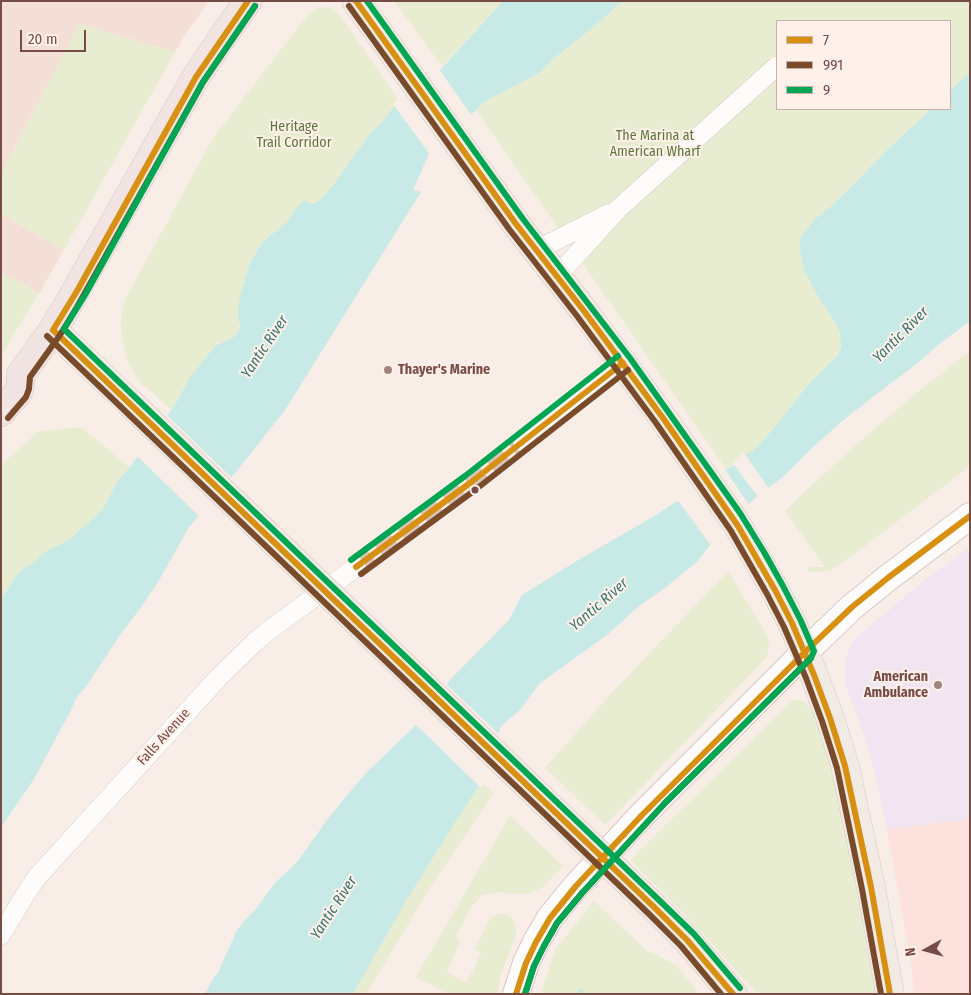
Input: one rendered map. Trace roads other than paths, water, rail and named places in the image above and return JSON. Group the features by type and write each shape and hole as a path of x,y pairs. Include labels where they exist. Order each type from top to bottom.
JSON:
{"highway":[{"path":"1,412 18,393 21,384 11,378 53,330 77,291 196,77 248,1"}],"main road":[{"path":"356,1 536,250 623,363 733,518 757,557 788,615 805,652 830,718 845,766 871,887 890,994"},
{"path":"53,330 655,908 692,946 733,994"},
{"path":"516,994 526,963 550,918 566,897 659,797 839,619 876,587 970,516"}],"street":[{"path":"557,276 618,209 776,67"},
{"path":"536,250 618,209"},
{"path":"523,442 623,363"},
{"name":"Falls Avenue","path":"1,935 37,877 218,678 268,631 356,567"}],"water":[{"name":"Yantic River","path":"503,1 622,1 538,74 484,103 431,149 413,190 421,192 285,410 189,527 158,582 85,688 78,695 34,779 1,827 1,596 23,569 45,552 71,538 99,513 117,482 176,403 189,379 215,346 233,337 239,331 238,308 240,296 250,263 262,242 287,222 293,211 304,201 314,204 320,200 334,184 371,132 382,122 396,104 440,70"},
{"name":"Yantic River","path":"970,73 970,321 848,416 785,475 755,498 716,537 697,562 640,605 607,635 539,684 520,710 501,726 482,782 406,901 353,994 205,994 218,973 237,930 275,883 297,862 327,820 368,771 412,729 451,679 509,620 522,595 656,515 752,452 775,427 807,386 838,355 841,347 840,333 804,270 800,250 802,235 816,218 829,208 930,110 951,110 951,89"}],"tunnel":[{"path":"356,567 523,442"}],"place":[{"name":"Thayer's Marine","path":"388,370"},
{"name":"American Ambulance","path":"938,685"}],"park label":[{"name":"Heritage Trail Corridor","path":"294,136"},
{"name":"The Marina at American Wharf","path":"655,144"}]}
